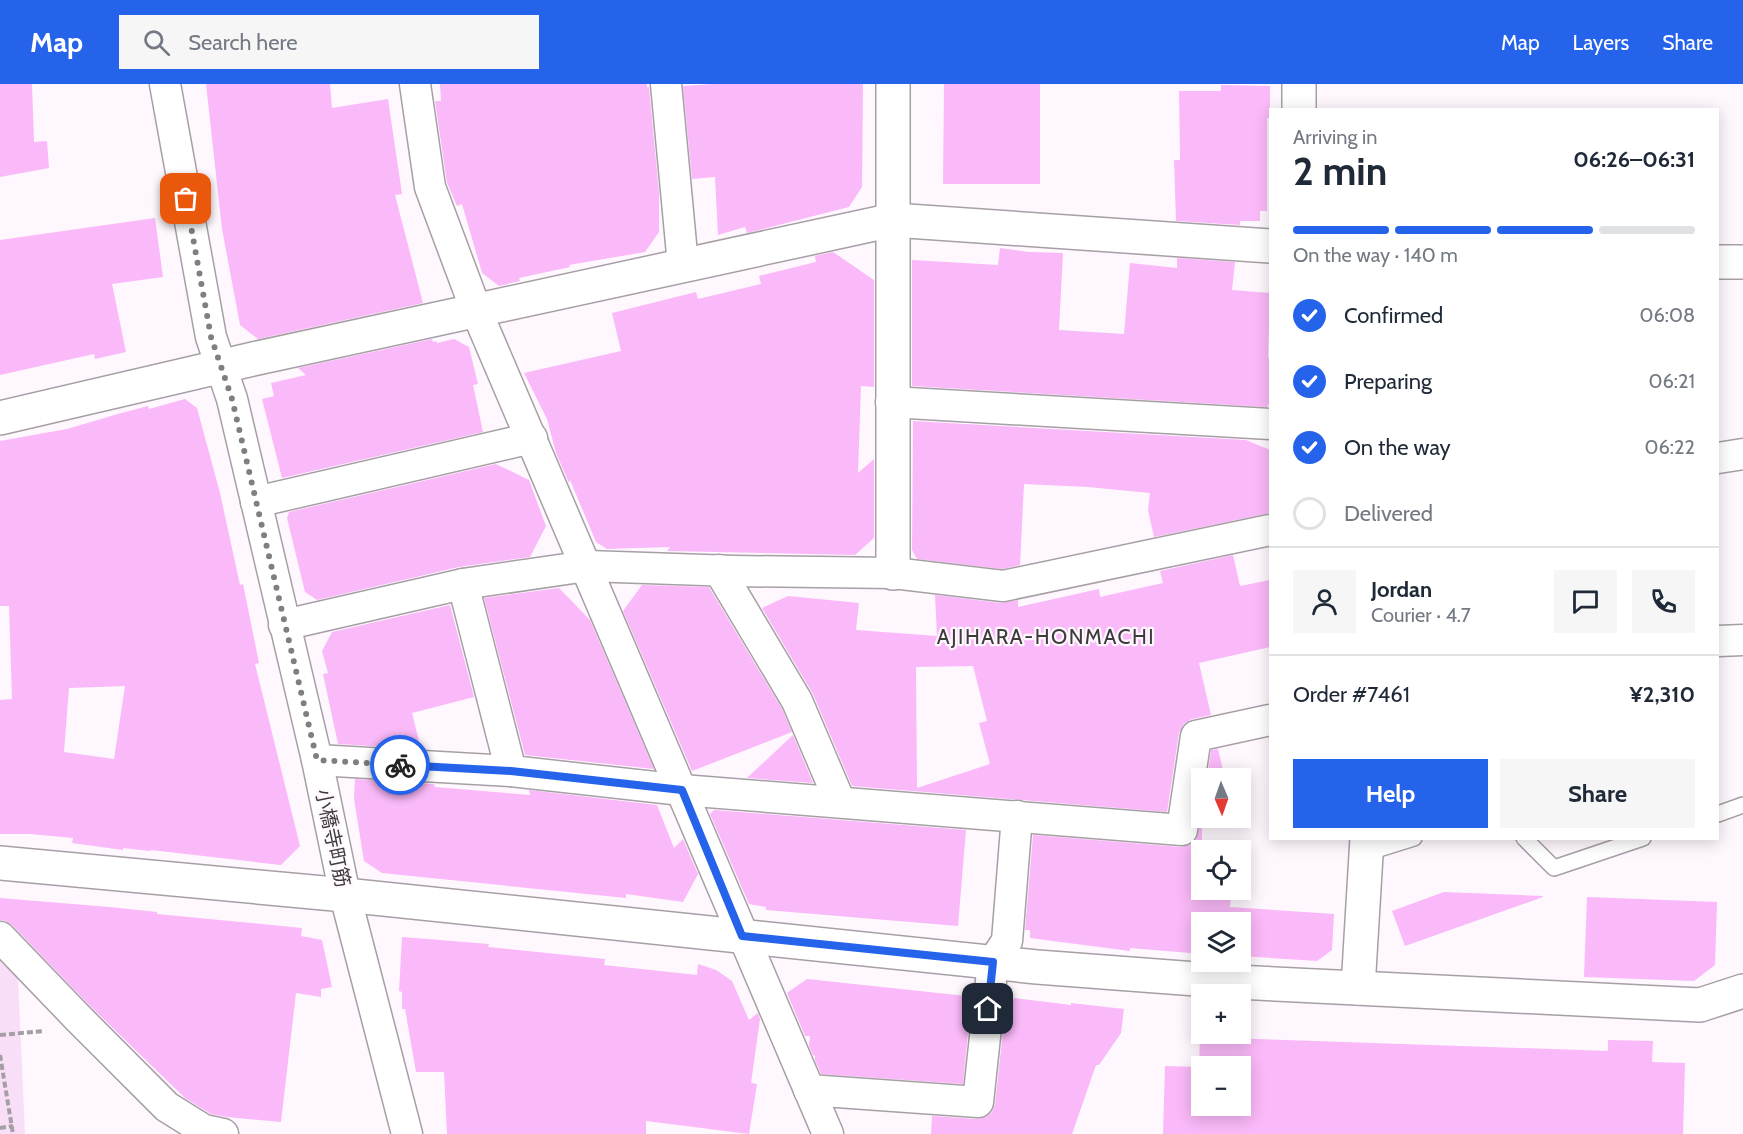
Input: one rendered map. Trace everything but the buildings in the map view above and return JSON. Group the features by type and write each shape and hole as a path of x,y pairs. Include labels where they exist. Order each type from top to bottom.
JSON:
{"street":[{"name":"小橋寺町筋","path":"165,84 211,337 232,399 317,760 345,896 407,1134"},
{"path":"415,84 430,187 476,310 828,1134"},
{"path":"666,84 683,265"},
{"path":"892,573 893,84"},
{"path":"1299,84 1299,108"},
{"path":"0,418 476,310 893,220 1269,246"},
{"path":"1719,262 1743,262"},
{"path":"891,402 1269,424"},
{"path":"256,502 532,438"},
{"path":"1719,443 1743,444"},
{"path":"1719,458 1743,454"},
{"path":"284,625 463,584 587,566 892,573 1003,586 1269,530"},
{"path":"719,570 797,701 840,802"},
{"path":"463,584 511,771"},
{"path":"1719,641 1743,640"},
{"path":"317,760 511,771 682,790 1182,830 1196,736 1269,720"},
{"path":"809,1090 978,1102 993,962 1006,941 1017,816"},
{"path":"1358,988 1366,846"},
{"path":"0,862 993,962 1236,982 1700,1005 1743,991"},
{"path":"0,937 167,1107 204,1130 223,1134"}],"lane":[{"path":"1719,814 1743,806"},
{"path":"1366,846 1402,840"},
{"path":"1526,840 1554,868 1637,840"}],"path":[{"path":"0,1055 13,1134"},
{"path":"0,1128 13,1126"}],"shaded area":[{"path":"0,959 18,978 25,1134 0,1134"}],"way so far":[{"path":"186,199 211,337 232,399 317,760 400,765"}],"district":[{"name":"AJIHARA-HONMACHI","path":"1046,637"}],"route":[{"path":"400,765 511,771 682,790 742,936 993,962 988,1009"}]}
